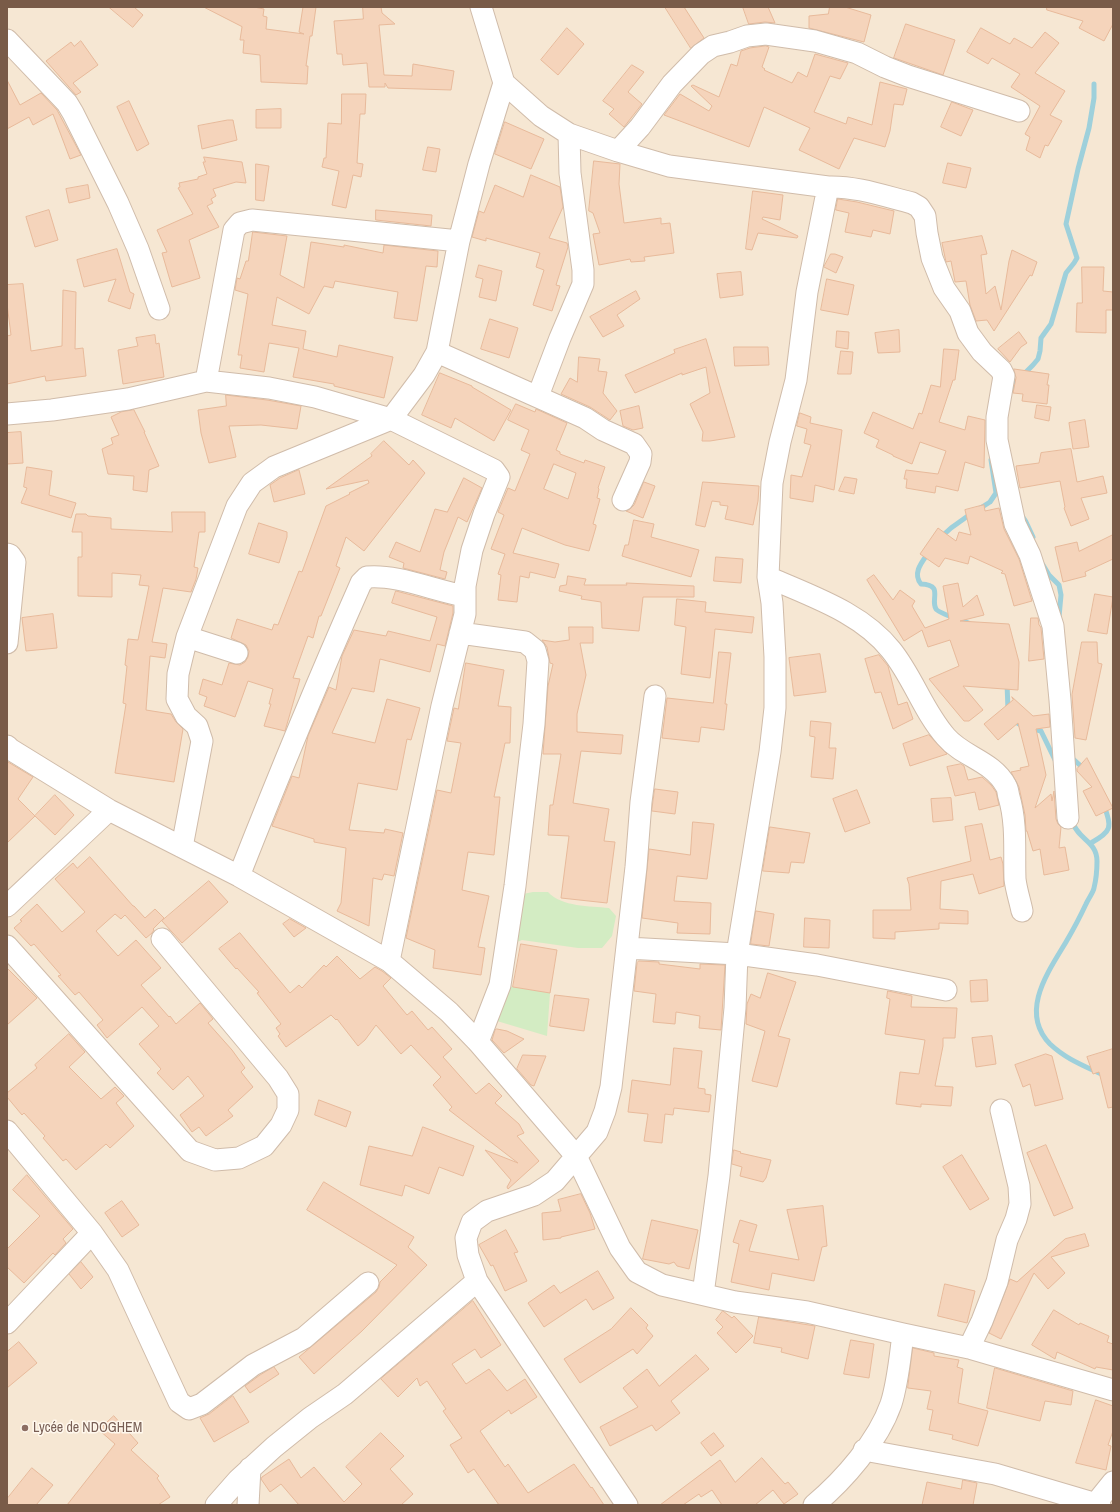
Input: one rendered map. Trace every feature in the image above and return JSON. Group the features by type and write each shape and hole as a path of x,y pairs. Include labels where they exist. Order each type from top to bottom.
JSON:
{"street":[{"path":"481,7 504,83 541,116 569,134 618,151 669,166 858,190 912,203 919,208 925,216 932,258 944,288 960,311 968,333 982,352 1002,370 1004,376 997,417 997,440 1015,524 1030,556 1053,626 1060,700 1068,818"},
{"path":"618,151 640,127 672,84 701,54 713,46 747,36 766,34 815,42 857,53 885,67 908,76 1019,111"},
{"path":"7,40 67,103 73,113 118,203 138,249 159,309"},
{"path":"182,847 202,740 197,726 186,716 177,699 178,674 187,637 237,506 252,483 274,468 391,419 424,375 436,352 459,241 479,164 504,83"},
{"path":"538,396 560,338 583,284 583,270 570,173 569,134"},
{"path":"703,1294 719,1176 736,1008 737,954 770,752 775,708 775,657 772,603 768,577 772,483 780,442 796,380 807,292 828,187"},
{"path":"206,381 234,230 240,223 252,220 459,241"},
{"path":"436,352 538,396 585,418 603,430 634,444 641,454 640,462 623,500"},
{"path":"7,414 52,410 128,399 206,381 269,388 315,397 391,419 494,470 498,477 472,550 465,586 465,614 442,706 389,961"},
{"path":"7,554 10,555 15,562 7,644"},
{"path":"239,876 280,771 361,583 367,577 375,576 409,582 465,596"},
{"path":"768,577 844,612 870,628 891,649 911,678 932,719 946,738 963,751 993,769 1006,786 1012,808 1015,880 1022,911"},
{"path":"460,633 525,642 535,650 538,661 534,724 516,879 503,970 500,985 478,1042"},
{"path":"187,637 237,653"},
{"path":"627,1505 477,1281 468,1255 466,1238 472,1222 487,1211 534,1195 555,1181 597,1132 605,1111 611,1087 627,948 641,802 655,696"},
{"path":"7,746 109,810 239,876 389,961 450,1012 478,1042 576,1156 620,1248 637,1272 662,1285 735,1302 807,1312 969,1348 1113,1390"},
{"path":"7,906 109,810"},
{"path":"7,946 190,1151 215,1160 239,1158 264,1146 281,1125 288,1110 288,1094 278,1078 162,939"},
{"path":"627,948 737,954 817,965 946,990"},
{"path":"969,1348 997,1282 1007,1240 1016,1219 1020,1204 1019,1186 1001,1110"},
{"path":"7,1131 92,1233 118,1270 178,1402 189,1409 202,1404 253,1365 304,1338 368,1283"},
{"path":"7,1323 92,1233"},
{"path":"216,1505 250,1468 310,1418 345,1394 477,1281"},
{"path":"814,1505 823,1498 850,1470 880,1427 891,1404 903,1334"},
{"path":"864,1450 995,1474 1098,1504 1113,1482"},
{"path":"248,1505 250,1468"}],"shaded area":[{"path":"7,7 1113,7 1113,1505 7,1505"}],"green space":[{"path":"533,892 548,892 561,901 577,905 609,908 616,916 612,936 602,948 578,948 522,940 517,942 518,895"},
{"path":"500,985 550,993 547,1036 487,1018"}],"building":[{"path":"109,7 134,7 143,15 133,27"},
{"path":"204,7 254,7 264,9 263,16 267,17 266,29 304,34 299,32 303,7 316,7 306,66 308,66 307,84 261,82 260,55 243,53 244,40 240,40 242,27"},
{"path":"363,7 381,7 382,13 395,24 379,25 384,75 412,76 413,64 454,71 451,90 388,88 385,83 385,87 369,87 367,63 343,65 342,54 337,54 334,21 363,19"},
{"path":"665,7 684,7 704,38 691,48"},
{"path":"743,7 768,7 775,23 765,22 749,24"},
{"path":"830,7 845,7 871,15 864,42 809,28 809,16 828,14"},
{"path":"1047,7 1113,7 1113,24 1104,41 1079,28 1083,21 1047,10"},
{"path":"906,24 955,40 943,75 894,58"},
{"path":"567,28 584,44 558,75 541,60"},
{"path":"981,28 1010,44 1014,38 1032,48 1045,32 1059,43 1035,73 1065,91 1050,115 1062,121 1048,146 1045,145 1040,158 1026,150 1030,137 1025,134 1040,106 1011,87 1020,74 992,58 988,64 967,52"},
{"path":"81,41 98,65 73,83 81,92 76,95 46,61 71,42 74,46"},
{"path":"766,46 769,47 762,67 765,69 764,70 792,83 798,72 807,77 815,54 848,63 840,79 830,76 814,112 846,124 848,117 872,125 880,82 907,89 903,105 894,104 890,131 885,147 854,138 839,169 799,150 810,128 764,107 749,147 664,115 680,94 709,111 712,106 691,86 693,85 719,97 731,64 737,66 741,51"},
{"path":"632,65 644,72 628,92 642,104 624,127 609,114 614,109 603,101"},
{"path":"7,80 20,105 41,93 57,110 81,155 70,159 53,114 33,125 29,117 7,129"},
{"path":"342,94 366,94 365,114 360,114 357,163 363,164 361,177 353,175 346,208 332,205 339,171 322,167 324,158 326,158 328,123 341,124"},
{"path":"129,101 149,144 137,151 117,107"},
{"path":"952,102 973,110 961,136 941,127"},
{"path":"281,109 281,128 256,128 256,110"},
{"path":"233,120 237,140 202,149 198,126"},
{"path":"505,122 544,139 531,169 495,154"},
{"path":"428,147 440,149 436,172 423,170"},
{"path":"204,157 242,162 246,183 236,182 213,189 216,196 211,199 213,203 207,206 219,227 189,240 200,278 172,287 162,253 167,252 157,230 193,214 178,188 180,187 179,183 198,179 198,177 207,174 203,162 205,162"},
{"path":"594,161 620,164 619,184 624,223 661,218 661,224 670,223 674,253 644,257 645,261 631,262 630,259 599,265 593,234 600,233 593,213 589,211"},
{"path":"948,163 971,168 966,188 943,183"},
{"path":"256,164 269,166 264,201 256,200"},
{"path":"531,175 560,187 563,207 549,238 567,243 568,247 556,285 560,286 552,311 533,305 544,270 536,267 540,253 486,238 486,241 472,237 479,211 484,213 495,185 523,197"},
{"path":"88,185 90,198 69,203 66,189"},
{"path":"753,191 783,195 780,220 763,217 762,219 798,236 797,238 758,233 752,250 746,249"},
{"path":"838,199 894,211 890,234 873,230 871,237 845,232 849,213 836,210"},
{"path":"49,210 58,240 35,247 26,217"},
{"path":"376,210 432,215 431,226 376,220"},
{"path":"253,232 287,236 280,275 304,288 311,242 344,247 344,245 383,253 384,245 438,251 437,267 426,266 417,321 394,318 398,292 335,281 333,288 324,286 309,314 277,297 272,325 306,331 303,349 337,357 339,345 393,357 384,398 334,386 334,384 293,377 299,348 269,343 264,372 240,368 242,355 238,355 248,294 235,290 237,278 240,279 246,261 248,261"},
{"path":"982,236 987,254 981,255 986,294 995,286 1001,310 1012,250 1037,262 1032,276 1030,275 994,331 987,320 976,321 970,305 966,281 955,282 951,261 946,262 942,243"},
{"path":"117,249 130,292 134,294 130,309 108,301 116,279 84,287 77,260"},
{"path":"831,254 843,257 836,273 824,267"},
{"path":"479,265 502,271 496,301 479,297 483,279 476,277"},
{"path":"1082,267 1104,267 1103,291 1113,292 1113,310 1106,310 1106,333 1076,332 1077,303 1082,303"},
{"path":"741,272 743,295 720,298 717,274"},
{"path":"827,279 854,285 848,315 821,310"},
{"path":"23,284 31,351 62,346 63,290 76,292 75,349 83,348 86,376 46,381 45,376 7,384 7,336 11,335 7,304 7,285"},
{"path":"636,291 640,299 617,315 624,326 603,337 590,317"},
{"path":"490,319 518,328 509,358 481,349"},
{"path":"899,330 900,352 878,353 875,333"},
{"path":"837,331 849,332 848,349 836,347"},
{"path":"1019,332 1027,343 1021,347 1010,362 998,349"},
{"path":"155,335 156,344 159,343 164,377 123,384 118,350 138,346 136,338"},
{"path":"706,339 735,437 702,441 703,432 690,404 710,393 706,367 682,375 682,373 635,393 625,375 675,353 674,350"},
{"path":"734,347 768,347 769,365 735,366"},
{"path":"944,349 959,350 955,380 953,380 939,422 965,430 968,416 985,420 984,468 965,462 958,491 936,486 935,493 906,488 907,479 904,479 906,470 938,474 946,451 920,442 912,464 876,447 879,440 864,433 873,412 913,429 919,413 922,414 931,385 940,387"},
{"path":"841,351 853,352 851,374 838,374"},
{"path":"579,357 600,359 598,371 607,372 603,393 617,411 610,420 590,407 561,394 570,378 577,382"},
{"path":"1014,369 1049,374 1047,385 1049,385 1047,404 1022,401 1023,394 1013,393 1016,378"},
{"path":"440,373 472,386 511,410 494,441 455,418 451,428 422,415"},
{"path":"226,395 301,406 297,429 261,425 229,426 236,457 209,463 201,433 198,410 226,406"},
{"path":"516,404 535,412 536,409 567,423 556,450 560,452 560,454 584,463 585,460 605,467 598,488 597,498 600,499 593,524 596,525 596,527 589,551 565,545 522,528 513,553 559,564 555,578 530,572 529,578 520,576 517,602 498,600 501,575 498,574 505,554 491,549 504,515 498,512 508,488 515,491 530,454 521,450 529,430 508,420","holes":["554,464 576,473 568,499 544,489"]},
{"path":"1037,405 1051,407 1049,421 1035,418"},
{"path":"639,406 643,428 633,430 623,426 620,411"},
{"path":"134,410 159,466 149,470 147,492 133,490 134,476 108,474 102,449 113,444 111,438 119,435 111,417 121,412"},
{"path":"800,413 811,417 810,423 842,430 834,490 815,485 813,502 790,498 791,475 802,477 811,445 804,443 807,429 797,426"},
{"path":"1085,420 1089,447 1073,449 1069,423"},
{"path":"21,432 23,463 7,464 7,433"},
{"path":"384,441 409,465 413,460 425,473 364,551 346,537 336,566 340,568 321,616 319,616 313,638 308,636 293,678 300,679 285,731 264,726 271,704 269,704 273,689 248,681 235,717 204,706 207,697 199,694 203,679 222,685 229,663 240,665 245,662 248,657 249,651 246,645 231,638 237,619 272,630 274,624 278,625 299,571 302,572 326,506 369,483 368,480 326,489 372,456 371,454"},
{"path":"1071,449 1077,482 1103,476 1107,493 1081,498 1089,519 1071,526 1064,508 1060,481 1020,488 1016,466 1039,463 1041,453"},
{"path":"27,467 52,471 49,495 76,503 71,518 21,503 27,488 24,487"},
{"path":"299,470 305,494 274,502 270,485 280,478"},
{"path":"845,477 857,479 854,494 839,491"},
{"path":"464,478 482,488 467,522 458,517 444,552 440,570 447,572 445,579 403,568 404,563 389,557 396,542 420,552 435,509 447,512"},
{"path":"644,482 655,486 643,518 626,511 634,505"},
{"path":"703,482 759,486 758,501 753,525 725,519 728,506 720,505 720,502 712,501 705,527 696,525"},
{"path":"984,505 985,511 999,508 1004,529 1019,559 1032,601 1014,606 1005,574 1001,573 1003,571 970,556 968,564 945,558 939,567 920,554 938,528 956,541 959,532 971,535 965,510"},
{"path":"172,512 205,512 205,532 199,532 194,567 198,568 196,579 191,592 163,588 152,642 167,644 165,658 150,656 146,710 171,714 183,729 174,782 115,773 126,704 123,703 128,639 138,640 149,586 139,585 141,575 112,573 112,597 78,596 78,557 82,557 82,532 72,532 76,514 86,514 88,516 111,518 111,529 172,532"},
{"path":"634,520 654,524 651,537 699,550 691,577 622,556 625,545 628,545"},
{"path":"259,523 287,532 287,537 279,563 249,554"},
{"path":"1113,535 1113,559 1085,572 1086,576 1063,582 1055,547 1077,542 1079,551"},
{"path":"716,557 743,559 741,583 714,581"},
{"path":"874,575 893,600 900,590 915,601 912,606 925,628 949,619 943,586 958,583 963,607 977,595 984,615 960,621 1009,624 1019,662 1018,690 963,686 983,710 969,721 964,721 929,679 959,666 950,640 928,647 922,630 904,641 867,580"},
{"path":"568,576 586,579 584,585 627,585 626,583 694,586 694,597 643,597 639,631 602,628 601,602 581,599 582,596 559,591 560,586 566,585"},
{"path":"396,591 453,606 453,613 445,646 437,644 430,672 380,659 374,692 352,688 332,733 375,743 387,699 420,708 411,740 407,739 397,790 358,783 349,830 384,833 385,829 403,833 394,876 384,874 382,880 373,878 369,926 337,911 341,903 346,848 314,842 314,839 272,826 292,776 299,778 308,736 329,687 336,690 342,656 354,630 386,636 388,631 430,641 437,617 392,603"},
{"path":"1095,594 1113,597 1107,634 1088,631"},
{"path":"677,599 706,602 705,612 754,617 752,633 715,629 710,678 681,674 686,627 675,625"},
{"path":"53,614 57,648 26,651 22,618"},
{"path":"1031,618 1038,618 1041,628 1044,659 1029,661"},
{"path":"569,627 593,627 593,643 580,643 586,675 577,714 577,732 623,735 621,754 581,751 573,803 609,809 604,841 615,842 607,903 561,898 569,836 548,835 550,805 553,805 561,754 543,754 548,686 553,664 550,663 547,647 542,640 555,642 569,640"},
{"path":"1082,642 1097,642 1098,663 1102,664 1086,740 1075,738 1072,695"},
{"path":"719,652 731,653 725,704 727,704 724,730 701,727 699,742 662,738 667,698 713,703"},
{"path":"820,654 826,692 794,696 789,658"},
{"path":"879,655 888,666 898,705 907,702 913,719 893,729 881,692 875,693 865,659"},
{"path":"466,663 504,670 498,706 511,707 510,743 505,743 494,797 500,797 494,855 468,852 462,890 489,896 478,947 485,948 481,975 433,968 435,950 406,938 437,790 451,793 461,743 447,741 454,708 458,709"},
{"path":"1012,697 1033,716 1049,714 1050,727 1036,729 1046,775 1035,808 1051,794 1052,801 1054,791 1056,819 1061,827 1059,848 1065,847 1069,870 1044,875 1040,849 1033,851 1026,831 1025,815 1019,787 1011,772 1021,770 1020,768 1029,766 1018,723 998,740 984,724 1013,700"},
{"path":"811,721 831,723 829,748 836,748 833,779 811,777 815,737 810,736"},
{"path":"929,735 947,754 910,766 903,744"},
{"path":"1087,758 1113,808 1096,816 1083,791 1092,787 1077,771 1077,769"},
{"path":"8,762 33,777 18,799 35,816 7,843"},
{"path":"961,764 964,766 968,780 982,777 991,785 996,792 999,805 979,810 975,792 955,796 947,767"},
{"path":"655,789 678,792 675,814 652,811"},
{"path":"857,790 870,823 845,832 833,799"},
{"path":"55,795 74,815 55,835 35,816"},
{"path":"951,798 953,820 933,822 931,799"},
{"path":"693,822 714,824 707,879 677,876 674,901 711,903 710,934 677,933 678,923 642,918 649,849 690,855"},
{"path":"982,824 990,860 1001,857 1003,864 1004,886 979,894 973,874 941,881 940,909 968,911 968,924 939,923 939,929 895,932 895,939 873,938 873,910 911,910 909,884 907,878 971,861 965,827"},
{"path":"770,827 810,833 804,863 791,862 789,873 763,871"},
{"path":"90,857 145,918 155,909 164,918 146,938 125,915 121,919 115,914 96,931 118,956 136,940 161,968 141,985 176,1024 200,1003 213,1019 208,1023 232,1050 245,1068 241,1072 253,1087 228,1110 233,1116 206,1136 199,1127 192,1132 180,1115 204,1096 188,1076 173,1090 157,1073 161,1069 139,1044 159,1026 142,1007 107,1038 97,1025 103,1020 79,992 75,995 58,976 61,975 34,944 31,946 14,928 22,921 20,920 37,904 62,932 85,912 55,879 73,863 77,868"},
{"path":"209,881 228,902 182,943 162,921"},
{"path":"756,911 774,914 769,946 751,944"},
{"path":"805,918 830,920 829,948 804,947"},
{"path":"290,919 306,928 294,937 283,924"},
{"path":"240,933 290,993 299,985 302,988 324,965 326,967 337,956 360,979 375,967 382,971 391,978 383,986 407,1015 412,1011 428,1030 432,1027 452,1049 443,1057 476,1094 489,1083 502,1096 495,1103 519,1124 524,1133 517,1136 539,1161 508,1189 507,1187 511,1180 485,1150 518,1163 449,1110 452,1107 433,1085 441,1077 411,1045 401,1054 376,1025 365,1040 358,1046 337,1019 336,1020 331,1015 286,1047 278,1036 280,1034 276,1028 281,1024 257,993 259,992 219,949"},
{"path":"521,944 557,950 550,993 513,987"},
{"path":"639,961 659,962 659,964 700,969 700,964 725,965 721,1030 699,1028 700,1016 676,1012 675,1024 653,1022 656,994 634,991 637,963"},
{"path":"7,968 37,998 7,1025"},
{"path":"768,973 796,982 778,1036 790,1039 777,1087 752,1081 765,1031 746,1024 747,1004 751,994 760,998"},
{"path":"987,980 988,1001 971,1002 970,981"},
{"path":"888,991 912,996 911,1007 957,1008 955,1038 943,1038 943,1046 935,1086 953,1087 951,1106 921,1104 921,1107 896,1104 900,1072 919,1074 925,1040 885,1034 890,999 887,998"},
{"path":"555,995 589,999 584,1031 550,1026"},
{"path":"495,1030 507,1031 524,1039 504,1053 492,1040"},
{"path":"69,1034 85,1052 69,1067 101,1099 115,1087 124,1096 116,1103 134,1126 110,1148 106,1144 76,1170 66,1159 63,1161 43,1138 45,1136 24,1113 22,1115 7,1097 7,1093 37,1068 35,1065"},
{"path":"992,1036 996,1064 976,1067 972,1038"},
{"path":"674,1048 702,1051 698,1088 705,1089 705,1094 711,1095 709,1112 674,1108 673,1115 665,1114 662,1143 644,1141 648,1114 628,1112 632,1080 670,1085"},
{"path":"1113,1049 1113,1107 1108,1108 1099,1072 1093,1074 1087,1057"},
{"path":"1046,1054 1052,1056 1063,1099 1035,1106 1030,1084 1023,1087 1015,1065"},
{"path":"523,1055 546,1056 534,1086 531,1085 517,1069"},
{"path":"319,1100 351,1112 346,1127 315,1115"},
{"path":"423,1127 474,1146 463,1176 439,1167 429,1194 405,1185 402,1196 360,1185 369,1146 412,1156"},
{"path":"1046,1145 1073,1208 1054,1216 1027,1153"},
{"path":"734,1150 741,1152 740,1153 771,1160 766,1178 763,1182 740,1176 742,1167 732,1164"},
{"path":"962,1155 989,1199 970,1210 943,1167"},
{"path":"27,1175 73,1229 63,1239 66,1243 55,1255 53,1253 24,1283 7,1267 7,1249 40,1216 13,1190"},
{"path":"324,1182 414,1237 408,1247 427,1265 362,1331 314,1374 299,1357 376,1292 380,1282 397,1265 307,1210"},
{"path":"581,1194 590,1213 595,1229 561,1238 543,1240 542,1213 561,1211 558,1200"},
{"path":"122,1201 139,1225 122,1237 105,1213"},
{"path":"823,1206 827,1246 822,1247 814,1281 772,1273 769,1290 731,1282 739,1244 733,1242 740,1220 757,1225 749,1251 799,1260 787,1210"},
{"path":"652,1220 698,1230 689,1269 677,1266 674,1262 669,1264 643,1259"},
{"path":"506,1230 518,1252 514,1253 527,1281 505,1291 493,1265 491,1266 479,1245"},
{"path":"1085,1234 1089,1246 1051,1257 1065,1273 1048,1289 1034,1273 1001,1339 989,1333 1010,1279 1017,1282 1065,1239"},
{"path":"81,1262 93,1277 81,1289 69,1274"},
{"path":"598,1271 614,1298 593,1310 586,1299 544,1327 528,1303 554,1285 560,1293"},
{"path":"945,1284 975,1291 967,1323 938,1316"},
{"path":"473,1301 501,1345 481,1358 475,1349 452,1364 466,1384 489,1369 507,1391 525,1379 537,1397 511,1414 509,1410 480,1431 505,1467 508,1464 528,1493 574,1464 604,1505 499,1505 474,1469 468,1473 450,1445 462,1438 443,1411 446,1409 427,1381 420,1386 417,1378 398,1397 381,1379"},
{"path":"631,1308 648,1325 646,1328 653,1336 637,1354 633,1349 580,1383 564,1359 611,1329"},
{"path":"1054,1310 1079,1325 1080,1323 1109,1336 1107,1342 1113,1344 1113,1370 1096,1367 1095,1369 1057,1352 1055,1359 1032,1345"},
{"path":"723,1311 732,1318 734,1316 753,1336 736,1353 717,1333 723,1327 716,1320"},
{"path":"759,1317 815,1326 808,1359 781,1352 782,1348 754,1343"},
{"path":"851,1340 874,1344 869,1378 844,1374"},
{"path":"19,1342 37,1363 7,1388 7,1352"},
{"path":"913,1348 934,1353 934,1356 959,1360 957,1367 963,1369 958,1403 988,1411 978,1446 952,1439 953,1435 929,1430 933,1410 927,1409 931,1391 908,1388"},
{"path":"696,1355 709,1369 671,1401 680,1413 656,1431 652,1425 610,1446 600,1427 638,1407 623,1388 647,1369 659,1386"},
{"path":"274,1367 279,1374 250,1393 245,1386"},
{"path":"995,1368 1073,1391 1071,1405 1045,1401 1040,1421 987,1408"},
{"path":"233,1396 249,1422 214,1442 200,1418 209,1414"},
{"path":"1096,1400 1113,1406 1113,1431 1108,1445 1111,1446 1106,1470 1076,1463"},
{"path":"114,1416 138,1443 131,1450 159,1476 157,1478 170,1497 158,1505 67,1505 115,1444 99,1430"},
{"path":"381,1433 404,1456 390,1469 413,1494 401,1505 299,1505 281,1484 270,1492 261,1479 289,1459 301,1478 314,1467 344,1502 362,1484 346,1467"},
{"path":"714,1433 724,1446 711,1456 701,1443"},
{"path":"762,1458 785,1484 788,1482 798,1494 784,1504 773,1490 755,1505 722,1505 712,1490 701,1497 699,1494 683,1505 660,1505 720,1460 735,1482"},
{"path":"32,1468 53,1485 36,1505 7,1505 7,1499"},
{"path":"963,1480 977,1483 973,1505 922,1505 927,1482 961,1489"}],"waterway":[{"path":"1009,392 1017,381 1038,359 1041,338 1051,324 1066,273 1077,258 1066,224 1089,128 1094,98 1094,84"},
{"path":"979,509 990,502 996,493 991,460"},
{"path":"940,538 972,513"},
{"path":"1022,516 1033,537"},
{"path":"929,552 919,568 917,576 918,580 921,584 928,585 934,590 934,601 938,611 970,624"},
{"path":"1043,565 1049,575 1059,585 1061,595 1059,617"},
{"path":"1007,683 1008,710"},
{"path":"1013,719 1022,726 1041,731 1056,762"},
{"path":"1071,757 1084,769"},
{"path":"1091,843 1103,835 1108,828 1109,824 1104,805"},
{"path":"1072,821 1078,832 1091,845 1096,854 1097,864 1094,888 1079,919 1045,979 1037,1006 1037,1019 1041,1032 1050,1044 1057,1050 1072,1060 1113,1080"}],"place":[{"name":"Lycée de NDOGHEM","path":"25,1428"}]}
